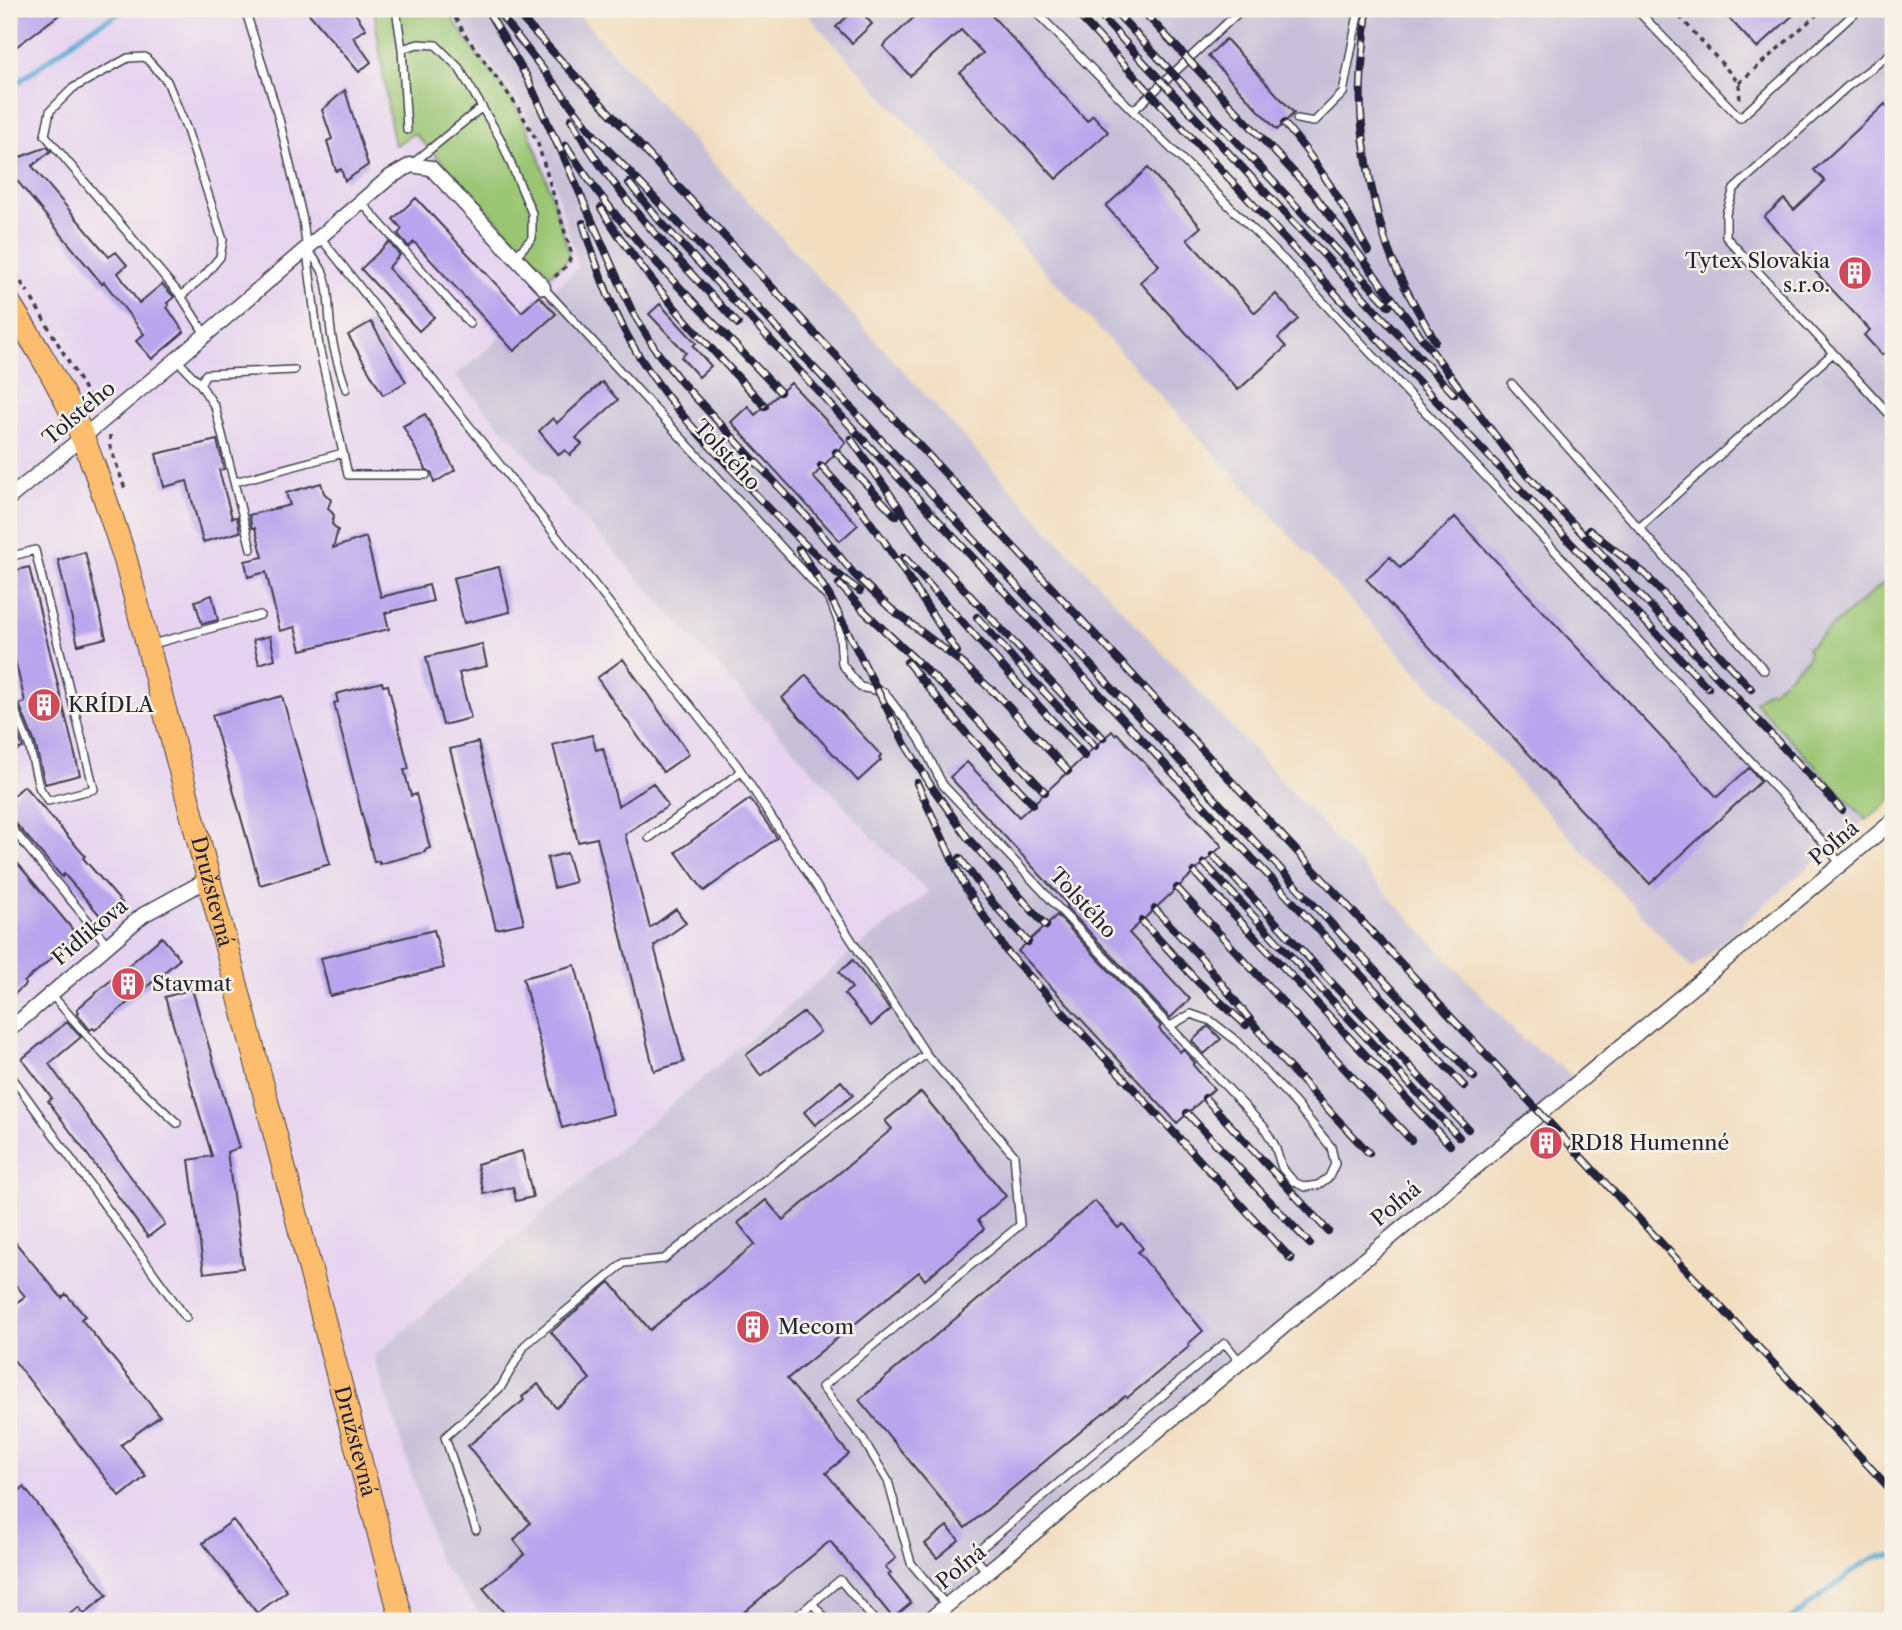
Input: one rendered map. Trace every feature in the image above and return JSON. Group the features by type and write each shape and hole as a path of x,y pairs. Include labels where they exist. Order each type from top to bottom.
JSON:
{"main road":[{"name":"Družstevná","path":"9,303 48,367 82,437 125,558 402,1621"}],"street":[{"name":"Tolstého","path":"10,495 176,360 390,177 411,165 431,168 543,287"},
{"name":"Poľná","path":"928,1621 1893,821"},
{"name":"Fidlikova","path":"9,1030 143,915 207,880"}],"lane":[{"path":"245,9 279,120 303,220 319,347 348,475 426,475"},
{"path":"396,9 402,49 407,130"},
{"path":"1033,9 1284,260 1785,798 1841,864"},
{"path":"1133,111 1242,9"},
{"path":"1297,119 1314,122 1343,93 1359,9"},
{"path":"1636,9 1740,118 1859,9"},
{"path":"402,49 418,44 436,45 459,68 500,138 532,212 532,238 514,257"},
{"path":"1893,52 1848,86 1734,189 1726,214 1726,237 1893,418"},
{"path":"181,296 205,275 220,257 223,240 187,130 167,81 145,57 128,58 73,88 50,111 45,135 181,296 205,334"},
{"path":"411,165 482,107"},
{"path":"361,202 470,324"},
{"path":"320,237 741,772 926,1054 1014,1154 1020,1224 822,1387 863,1440 888,1482 911,1563 947,1606"},
{"path":"305,249 320,262 329,286 330,329 346,389"},
{"name":"Tolstého","path":"543,287 830,600 839,623 842,663 860,687 884,692 919,738 943,785 1264,1127 1275,1146 1282,1168 1294,1182 1306,1187 1318,1185 1329,1177 1335,1164 1331,1147 1296,1104 1238,1042 1211,1021 1191,1014 1170,1026"},
{"path":"1640,527 1833,353"},
{"path":"176,360 200,384 215,407 251,549"},
{"path":"200,384 206,374 293,370"},
{"path":"1513,384 1764,670"},
{"path":"235,482 343,453"},
{"path":"9,557 35,550 94,789 48,801 39,787 29,745 9,696"},
{"path":"148,646 260,614"},
{"path":"649,838 741,772"},
{"path":"9,825 107,944"},
{"path":"51,993 106,1056 177,1123"},
{"path":"476,1530 445,1437 501,1387 525,1345 624,1263 664,1259 926,1054"},
{"path":"9,1073 186,1318"},
{"path":"988,1572 973,1555 1225,1343 1240,1362"},
{"path":"791,1621 840,1580 876,1621"},
{"path":"812,1604 827,1621"}],"path":[{"path":"450,9 466,36 517,106 537,141 571,252 571,260 567,265 543,287"},
{"path":"1673,9 1739,83 1740,118"},
{"path":"1739,83 1822,10"}],"shaded area":[{"path":"9,9 452,9 462,30 512,89 542,142 579,267 455,376 887,853 929,892 857,948 542,1215 439,1561 485,1621 9,1621"},
{"path":"452,9 573,9 1062,545 1523,1040 1566,1070 1576,1081 938,1621 485,1621 439,1561 374,1356 857,948 929,892 887,853 455,376 579,267 542,142 512,89 462,30"},
{"path":"802,9 1893,9 1893,575 1808,648 1807,659 1756,702 1866,820 1810,865 1692,969"}],"green space":[{"path":"374,9 448,9 463,35 510,97 534,144 569,252 567,260 550,275 414,133 395,146"},
{"path":"1893,575 1893,799 1866,820 1755,702 1766,692 1773,690 1807,659 1807,648"}],"building":[{"path":"9,9 67,9 9,52"},
{"path":"305,9 352,9 366,29 353,37 371,62 359,72"},
{"path":"855,9 859,9 872,24 852,43 836,27"},
{"path":"923,9 986,9 1087,121 1093,115 1108,132 1056,179 960,73 983,53 961,30 910,76 883,46"},
{"path":"1740,9 1800,9 1757,48 1729,18"},
{"path":"1226,39 1294,113 1277,130 1208,56"},
{"path":"345,90 368,165 345,181 341,169 336,171 327,141 332,139 322,110"},
{"name":"Tytex Slovakia s.r.o.","path":"1885,104 1893,113 1893,345 1882,355 1864,335 1870,330 1764,217 1784,199 1794,210 1825,181 1814,170"},
{"path":"47,147 51,151 32,166 109,257 116,252 127,265 118,273 139,303 162,284 174,297 167,303 167,307 184,332 152,359 136,341 144,334 104,282 102,284 9,171 9,164 15,159"},
{"path":"1148,168 1201,227 1187,239 1255,313 1276,294 1298,319 1278,338 1286,347 1238,390 1140,282 1159,265 1106,206"},
{"path":"416,198 522,312 539,296 556,314 514,351 414,242 409,247 398,234 402,229 393,219"},
{"path":"389,242 400,255 388,268 434,317 419,331 361,269"},
{"path":"660,304 696,343 693,346 711,366 699,377 681,357 686,353 649,314"},
{"path":"371,322 406,382 383,395 348,335"},
{"path":"602,382 618,400 576,438 582,444 570,455 565,450 559,455 539,431 553,418 557,423"},
{"path":"791,383 846,442 813,477 858,525 840,541 731,422 748,406 755,415"},
{"path":"425,414 455,470 434,483 432,473 426,469 403,426"},
{"path":"217,440 224,469 219,470 232,518 237,517 240,532 203,542 187,481 164,487 156,454"},
{"path":"321,483 324,493 331,500 328,508 334,515 332,524 338,530 333,548 366,537 381,597 429,585 433,601 385,613 389,629 301,650 295,627 280,631 266,572 248,577 245,561 263,557 249,515 290,505 286,493"},
{"path":"1455,517 1717,797 1749,768 1761,781 1650,884 1366,579 1390,557 1400,568"},
{"path":"85,552 106,638 78,645 58,560"},
{"name":"KRÍDLA","path":"29,567 80,775 45,784 35,743 19,704 25,702 9,634 9,572"},
{"path":"499,567 510,612 464,623 453,578"},
{"path":"212,595 218,620 202,624 195,601"},
{"path":"270,636 275,659 259,664 253,640"},
{"path":"482,644 487,666 459,673 471,718 443,725 426,657"},
{"path":"623,659 689,754 663,772 597,678"},
{"path":"806,675 881,755 881,760 858,781 782,698"},
{"path":"382,682 383,686 388,685 409,769 404,770 411,796 416,794 430,848 425,852 379,864 379,861 374,862 334,703 338,702 336,694"},
{"path":"282,696 330,864 260,885 212,715"},
{"path":"9,712 23,748 9,753"},
{"path":"1112,731 1115,735 1117,733 1222,846 1129,933 1190,999 1170,1018 950,777 967,762 1019,817"},
{"path":"592,735 596,750 603,748 618,806 653,783 668,806 625,834 650,928 676,909 686,923 654,946 684,1062 654,1071 597,838 578,842 553,745"},
{"path":"478,742 524,923 496,929 450,749"},
{"path":"24,786 122,903 104,920 9,816 9,800"},
{"path":"750,799 777,838 704,891 676,852"},
{"path":"9,853 78,936 24,982 26,984 9,999"},
{"path":"567,853 575,882 554,888 547,858"},
{"path":"1057,915 1161,1026 1159,1029 1180,1052 1183,1049 1214,1089 1177,1123 1018,951"},
{"path":"434,930 444,968 330,996 321,958"},
{"name":"Stavmat","path":"162,937 180,959 95,1030 90,1030 77,1014 77,1009"},
{"path":"853,960 890,1010 871,1026 844,994 852,988 839,972"},
{"path":"575,965 613,1114 562,1128 523,978"},
{"path":"192,989 239,1148 227,1152 243,1268 204,1273 189,1160 212,1156 165,997"},
{"path":"804,1012 820,1032 761,1076 746,1055"},
{"path":"67,1022 81,1037 49,1064 165,1224 148,1237 48,1101 52,1098 22,1059"},
{"path":"1208,1026 1221,1039 1204,1054 1192,1041"},
{"path":"841,1081 853,1095 815,1125 804,1112"},
{"name":"Mecom","path":"921,1092 1006,1196 978,1220 984,1229 925,1280 919,1272 787,1379 849,1454 826,1473 896,1558 885,1567 891,1573 888,1575 911,1603 893,1618 830,1541 733,1621 511,1621 483,1588 525,1554 514,1540 530,1523 468,1446 524,1400 522,1397 538,1384 556,1408 590,1379 551,1332 610,1282 650,1330 755,1244 738,1223 766,1200 783,1220 892,1129 885,1121"},
{"path":"522,1151 533,1197 516,1201 513,1187 484,1194 477,1164"},
{"path":"1095,1201 1118,1228 1123,1224 1143,1248 1138,1252 1203,1331 1188,1344 1190,1346 1127,1398 1125,1396 1104,1412 965,1528 859,1400"},
{"path":"9,1235 62,1298 66,1294 85,1316 81,1319 160,1416 121,1445 146,1476 120,1497 9,1354 9,1309 25,1296 9,1277"},
{"path":"24,1487 107,1595 84,1614 79,1607 61,1621 9,1621 9,1499"},
{"path":"233,1520 287,1591 257,1613 203,1543"},
{"path":"947,1526 959,1540 937,1558 925,1544"}],"waterway":[{"path":"9,89 90,29 127,9"},
{"path":"1788,1621 1864,1563 1876,1557 1893,1555"}],"railway":[{"path":"496,9 595,136 1474,1077"},
{"path":"513,9 1893,1492"},
{"path":"1073,9 1343,302 1708,688"},
{"path":"1094,9 1454,394"},
{"path":"1113,9 1389,306"},
{"path":"1141,9 1313,193 1516,463 1842,810"},
{"path":"1367,9 1361,112 1370,182 1388,250 1406,290 1435,341"},
{"path":"490,15 529,81"},
{"path":"525,73 558,146"},
{"path":"571,119 627,201 738,324"},
{"path":"1284,123 1330,185 1368,251"},
{"path":"555,137 632,311 657,352 682,383 809,519 854,574 890,608 961,662 999,697"},
{"path":"566,145 612,210 639,242 780,392"},
{"path":"629,183 659,220 1464,1086"},
{"path":"601,208 657,287 765,406"},
{"path":"583,223 614,310 641,359 667,396 711,448 782,522 819,558 860,591"},
{"path":"851,439 935,558 1103,738"},
{"path":"836,452 896,516"},
{"path":"821,466 864,513"},
{"path":"859,507 957,652"},
{"path":"1589,530 1645,574 1751,689"},
{"path":"799,549 830,597 905,744 930,784 967,837 1046,926"},
{"path":"904,557 1029,696"},
{"path":"839,584 965,707 1045,792"},
{"path":"977,617 1095,746"},
{"path":"907,662 966,733 1033,804"},
{"path":"1023,689 1085,756"},
{"path":"993,690 1068,771"},
{"path":"917,783 965,887 1007,952 1291,1259"},
{"path":"1213,855 1468,1129"},
{"path":"960,858 991,901 1028,942"},
{"path":"1204,863 1459,1137"},
{"path":"1194,872 1450,1145"},
{"path":"1177,888 1411,1140"},
{"path":"1155,909 1202,959 1283,1061 1369,1153"},
{"path":"1142,921 1198,982 1246,1025"},
{"path":"1205,1098 1328,1231"},
{"path":"1187,1113 1310,1244"}],"place":[{"name":"Tytex Slovakia s.r.o.","path":"1855,273"},
{"name":"KRÍDLA","path":"44,705"},
{"name":"Stavmat","path":"128,984"},
{"name":"RD18 Humenné","path":"1546,1143"},
{"name":"Mecom","path":"753,1327"}]}
